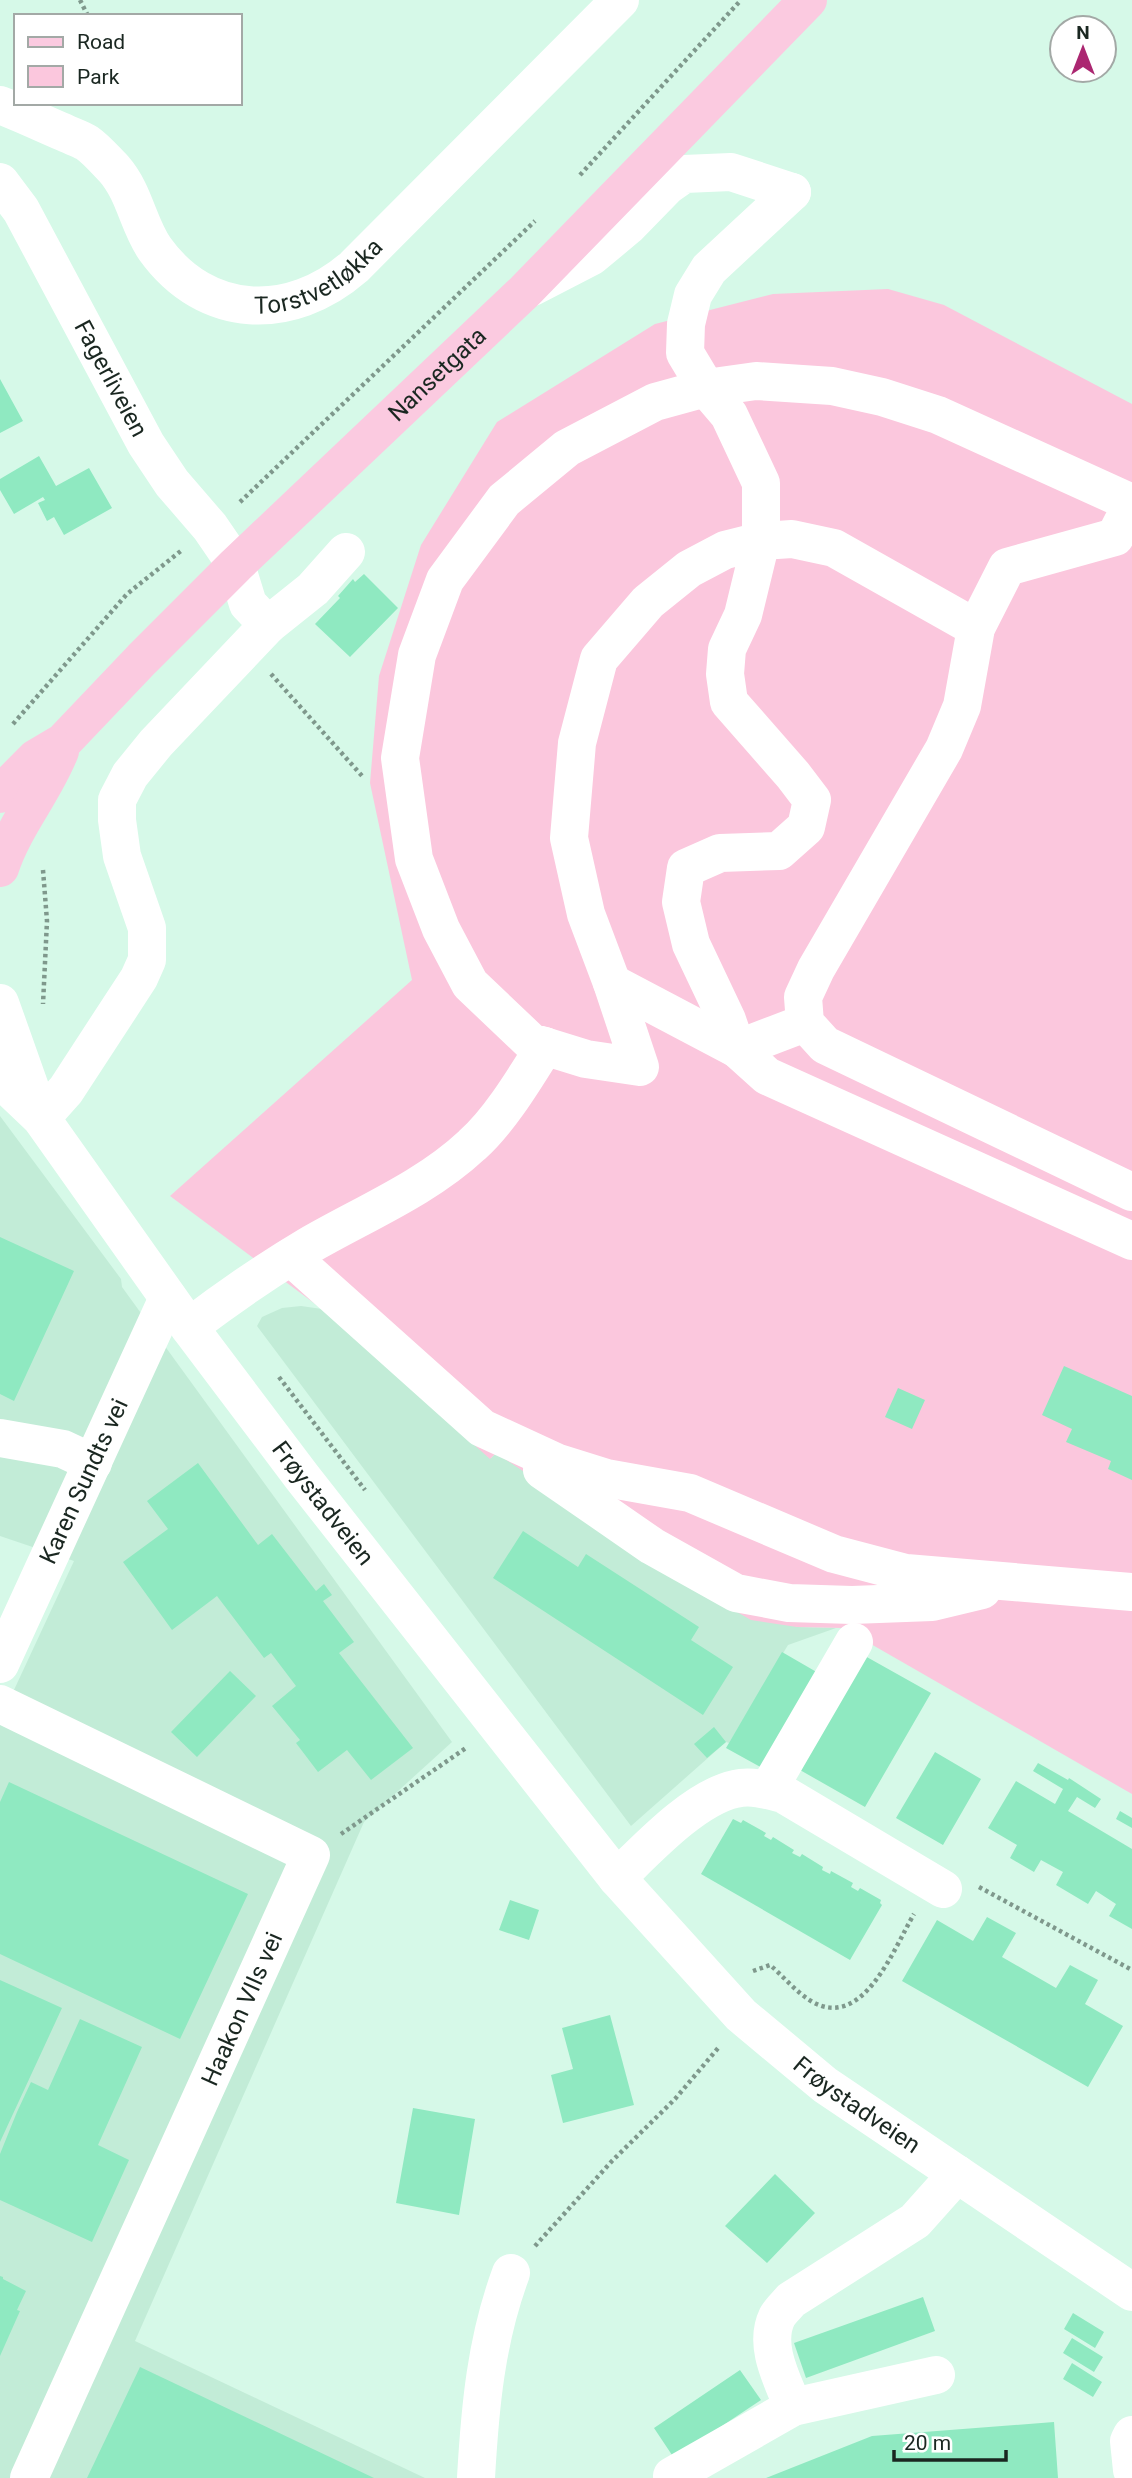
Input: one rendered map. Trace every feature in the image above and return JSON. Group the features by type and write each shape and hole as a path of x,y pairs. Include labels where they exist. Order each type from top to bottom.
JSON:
{"main road":[{"name":"Nansetgata","path":"0,794 36,758 63,742 236,565 524,292 808,0"},
{"name":"Nansetgata","path":"0,868 15,831 52,771 63,742"}],"street":[{"name":"Torstvetløkka","path":"0,104 87,143 126,186 155,249 179,276 193,287 235,304 277,305 302,300 321,292 354,267 620,0"},
{"path":"524,292 592,256 628,226 667,186 684,174 731,172 792,192 709,269 693,295 686,324 685,353 706,388 729,415 761,483 761,541 743,615 727,649 724,674 729,702 812,800 806,828 779,851 720,853 686,868 681,902 691,944 727,1020 737,1049"},
{"name":"Fagerliveien","path":"0,181 21,210 146,444 172,483 210,527 236,565 257,637"},
{"path":"976,628 834,548 792,539 761,541 725,550 689,569 648,602 599,659 577,743 569,838 586,914 640,1067 586,1059 531,1042 470,984 441,929 414,859 400,758 417,655 445,580 504,500 567,448 655,402 706,388 756,382 832,387 882,397 938,415 1132,503 1115,537 1007,567 976,628 962,706 948,738 803,997 805,1023 825,1045 1132,1192"},
{"path":"41,1118 66,1090 139,978 147,960 147,928 122,856 117,820 117,800 130,775 156,743 257,637 313,589 346,552"},
{"path":"612,983 737,1049 767,1076 1132,1241"},
{"name":"Frøystadveien","path":"0,1003 41,1118"},
{"path":"737,1049 805,1023"},
{"path":"178,1312 249,1282 416,1187 473,1145 510,1099 545,1046"},
{"name":"Frøystadveien","path":"0,1079 41,1118 178,1312 302,1477 617,1878 741,2015 825,2085 1132,2292"},
{"path":"291,1257 482,1428 652,1546 736,1593 789,1603 852,1605 932,1602 1015,1582"},
{"name":"Karen Sundts vei","path":"0,1664 93,1463 178,1312"},
{"path":"482,1428 558,1463 606,1478 690,1493 834,1554 906,1573 1132,1592"},
{"path":"0,1438 63,1449 93,1463"},
{"path":"768,1790 854,1642"},
{"path":"0,1704 312,1855"},
{"path":"617,1878 696,1806 717,1794 737,1788 783,1794 937,1886"},
{"name":"Haakon VIIs vei","path":"29,2478 312,1855"},
{"path":"793,2407 776,2365 772,2338 777,2318 791,2300 915,2221 957,2174"},
{"path":"476,2478 481,2397 495,2321 511,2273"},
{"path":"672,2476 793,2407 936,2375"},
{"path":"1132,2435 1129,2441 1132,2470"}],"path":[{"path":"578,177 741,0"},
{"path":"8,730 127,594 239,503 540,216"},
{"path":"257,637 365,779"},
{"path":"42,864 47,921 43,1010"},
{"path":"271,1367 370,1496"},
{"path":"312,1855 498,1726"},
{"path":"751,1971 770,1965 811,2001 830,2008 845,2006 860,1998 874,1983 937,1886 953,1873 1132,1970"},
{"path":"744,1965 760,1980"},
{"path":"511,2273 612,2161 675,2099 713,2056 741,2015"}],"shaded area":[{"path":"0,1116 121,1279 122,1287 452,1742 364,1822 135,2341 425,2478 0,2478 0,1720 74,1561 0,1536"},
{"path":"301,1306 322,1309 491,1458 496,1453 797,1627 836,1628 788,1645 729,1743 726,1742 631,1826 257,1326 262,1317 282,1308"}],"green space":[{"path":"888,289 944,305 1132,404 1132,1794 843,1628 797,1627 751,1620 702,1592 496,1453 490,1459 322,1309 170,1196 412,980 370,783 379,676 421,545 497,422 655,324 773,294"}],"building":[{"path":"0,379 23,421 0,433"},
{"path":"39,456 56,486 89,468 112,508 64,535 54,517 47,521 38,503 45,500 43,497 14,514 0,490 0,479"},
{"path":"364,574 398,608 350,657 315,624 340,598 338,596 353,579 355,582"},
{"path":"0,1237 74,1271 14,1401 0,1394"},
{"path":"1064,1366 1132,1396 1132,1480 1108,1469 1111,1461 1066,1442 1072,1429 1042,1415"},
{"path":"898,1388 925,1400 912,1429 885,1417"},
{"path":"198,1463 258,1545 272,1534 316,1591 324,1584 332,1595 323,1601 354,1642 339,1653 413,1748 371,1780 347,1750 318,1772 296,1743 300,1740 272,1706 296,1686 271,1653 264,1658 217,1596 172,1630 123,1562 168,1529 147,1501"},
{"path":"523,1531 578,1567 586,1554 699,1627 691,1640 733,1667 703,1715 493,1578"},
{"path":"782,1652 820,1674 764,1769 726,1748"},
{"path":"865,1656 931,1693 865,1807 800,1770"},
{"path":"230,1671 256,1696 197,1757 171,1732"},
{"path":"714,1727 726,1742 707,1758 694,1744"},
{"path":"935,1752 981,1779 943,1845 896,1818"},
{"path":"1038,1763 1068,1780 1069,1778 1101,1799 1095,1808 1077,1797 1068,1811 1132,1849 1132,1929 1109,1916 1116,1904 1096,1891 1088,1904 1056,1885 1063,1872 1041,1860 1034,1872 1010,1858 1017,1845 988,1828 1016,1781 1055,1804 1063,1789 1033,1771"},
{"path":"9,1782 248,1894 180,2039 0,1954 0,1802"},
{"path":"1120,1811 1132,1818 1132,1828 1116,1819"},
{"path":"733,1819 741,1823 743,1820 766,1833 764,1836 771,1840 773,1837 794,1850 792,1853 800,1857 802,1854 823,1867 822,1870 830,1874 831,1871 853,1883 851,1887 858,1891 860,1888 881,1900 882,1905 850,1960 701,1874"},
{"path":"510,1900 539,1910 529,1940 499,1930"},
{"path":"987,1917 1016,1933 1002,1957 1056,1988 1070,1965 1098,1980 1085,2004 1123,2026 1088,2087 902,1981 937,1920 973,1941"},
{"path":"0,1980 62,2008 0,2142"},
{"path":"610,2015 634,2105 563,2123 551,2075 573,2069 562,2028"},
{"path":"80,2019 142,2047 98,2145 129,2160 92,2242 0,2200 0,2154 17,2112 31,2082 48,2090"},
{"path":"413,2108 475,2119 459,2215 396,2203"},
{"path":"775,2174 815,2213 767,2263 725,2226"},
{"path":"0,2276 26,2291 0,2356"},
{"path":"923,2297 935,2331 806,2378 794,2343"},
{"path":"1073,2313 1104,2332 1095,2348 1064,2329"},
{"path":"1072,2338 1103,2357 1094,2372 1063,2353"},
{"path":"1072,2363 1102,2382 1093,2397 1063,2379"},
{"path":"140,2367 374,2478 87,2478"},
{"path":"740,2370 761,2400 674,2458 654,2428"},
{"path":"1054,2422 1058,2478 766,2478 872,2436"}]}
